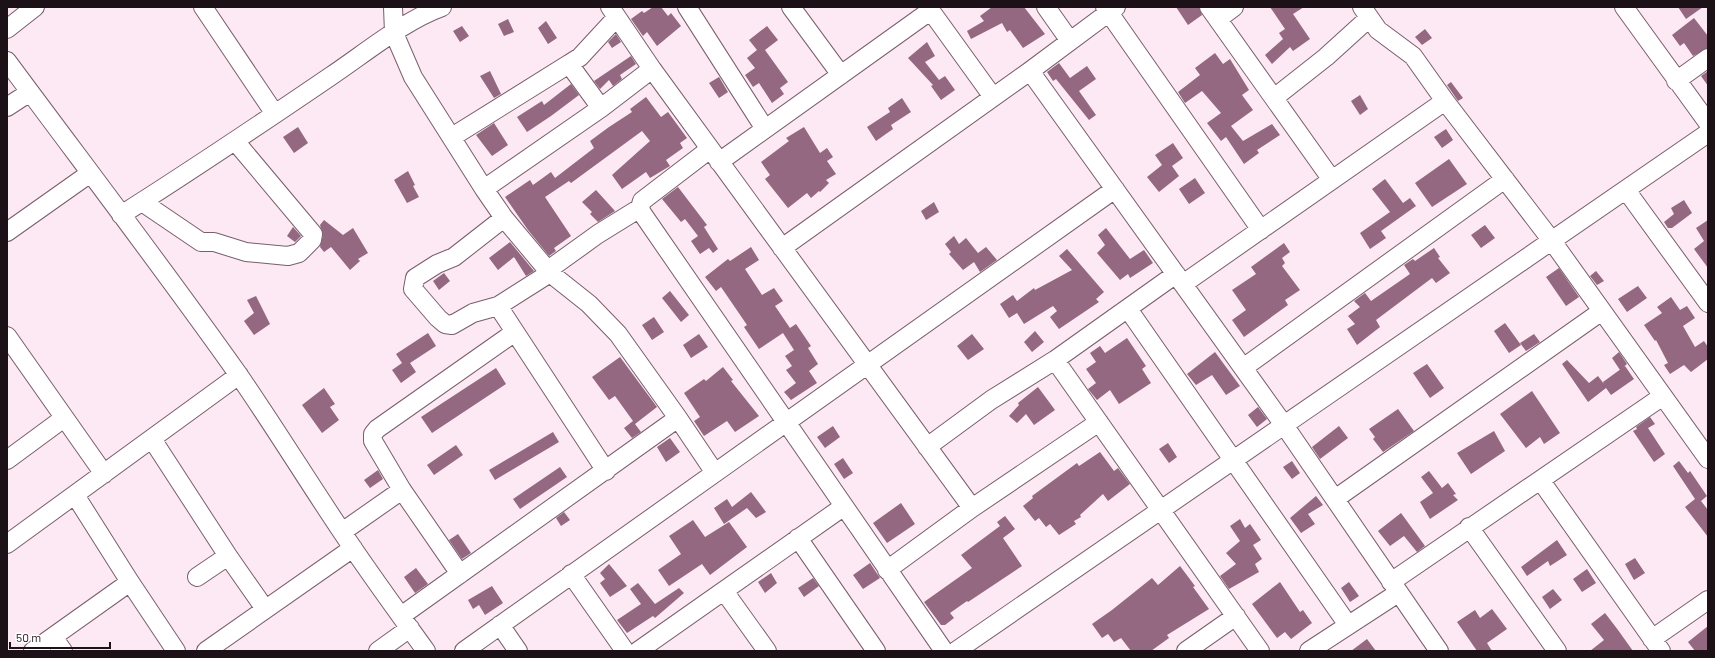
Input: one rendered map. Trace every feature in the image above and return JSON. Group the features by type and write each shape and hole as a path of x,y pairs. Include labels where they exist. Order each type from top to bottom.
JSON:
{"street":[{"path":"7,28 35,7"},
{"path":"203,7 275,114"},
{"path":"393,7 394,33 413,77 504,218 549,271 589,304 618,334 715,473"},
{"path":"121,215 235,141 394,33 442,7"},
{"path":"687,7 765,129"},
{"path":"1046,7 1070,41"},
{"path":"1234,7 1214,13 1332,180"},
{"path":"1624,7 1676,81 1708,123"},
{"path":"504,218 454,257 436,264 415,278 413,290 445,324 452,325 473,313 498,306 549,271 598,234 640,208 642,201 715,156 765,129 841,75 929,9 993,97"},
{"path":"782,248 1030,71 1110,9 1261,230"},
{"path":"799,10 841,75"},
{"path":"452,137 569,64 589,48 613,12 652,69 972,508"},
{"path":"1274,98 1326,57 1365,13 1378,30 1413,56 1445,101 1552,241 1708,458"},
{"path":"1676,81 1708,58"},
{"path":"7,61 89,174 166,273 239,375 278,431 342,532 426,651"},
{"path":"569,64 601,108"},
{"path":"484,189 601,108 652,69"},
{"path":"1030,71 1284,425 1438,651"},
{"path":"7,107 30,92"},
{"path":"927,447 991,400 1055,360 1128,308 1180,279 1261,230 1445,101"},
{"path":"956,651 1708,133"},
{"path":"142,202 201,242 214,242 246,252 274,255 288,256 299,252 312,240 312,234 235,141"},
{"path":"7,232 89,174"},
{"path":"1243,368 1505,179"},
{"path":"464,651 1115,189"},
{"path":"1626,190 1708,303"},
{"path":"640,208 646,220 944,651"},
{"path":"498,306 606,471"},
{"path":"1128,308 1348,625"},
{"path":"1335,499 1602,311"},
{"path":"460,574 402,490 374,441 373,434 377,429 515,332"},
{"path":"7,336 104,474"},
{"path":"1055,360 1260,651"},
{"path":"7,544 239,375"},
{"path":"1309,651 1348,625 1469,527 1541,481 1664,396"},
{"path":"7,460 64,418"},
{"path":"378,651 406,622 460,574 606,471 678,418"},
{"path":"887,570 972,508 1099,422"},
{"path":"152,439 228,556 265,609"},
{"path":"1541,481 1656,645 1708,600"},
{"path":"342,532 402,490"},
{"path":"75,495 176,651"},
{"path":"638,651 843,507"},
{"path":"1469,527 1557,651"},
{"path":"798,538 876,651"},
{"path":"206,651 353,548"},
{"path":"197,578 228,556"},
{"path":"571,574 625,651"},
{"path":"34,651 58,644 130,582"},
{"path":"724,591 767,651"},
{"path":"1186,651 1236,616"},
{"path":"500,625 518,651"}],"building":[{"path":"653,7 661,7 668,16 671,13 681,26 657,46 647,32 643,36 631,19 642,11 644,13"},
{"path":"992,7 1024,7 1045,34 1023,48 1010,30 1007,32 1002,23 971,39 967,31 984,21 980,16"},
{"path":"1176,7 1199,7 1202,15 1188,25"},
{"path":"1270,7 1304,7 1293,14 1310,39 1293,51 1290,47 1272,64 1265,55 1283,39 1279,33 1285,29"},
{"path":"1678,7 1703,7 1686,19"},
{"path":"1694,18 1708,36 1708,48 1693,56 1684,43 1680,46 1672,35"},
{"path":"508,19 514,32 504,36 498,24"},
{"path":"546,21 557,38 548,44 538,28"},
{"path":"462,26 469,36 460,42 453,31"},
{"path":"767,26 778,40 765,50 788,82 780,88 784,94 772,103 759,83 753,87 745,75 755,68 747,58 757,50 749,40"},
{"path":"1425,29 1432,38 1422,45 1415,37"},
{"path":"616,34 621,42 612,48 608,42"},
{"path":"927,42 935,56 925,62 939,80 945,76 955,90 941,100 931,86 933,85 908,58"},
{"path":"1215,53 1223,64 1230,59 1249,90 1242,95 1253,110 1231,126 1243,141 1272,124 1280,135 1257,150 1259,153 1244,164 1226,137 1221,141 1207,123 1221,113 1202,91 1185,103 1178,92 1200,75 1195,68"},
{"path":"631,56 636,64 620,75 622,79 613,86 609,80 600,89 594,81"},
{"path":"1059,63 1070,78 1087,66 1096,79 1079,91 1096,115 1089,120 1056,79 1053,81 1047,72"},
{"path":"490,71 501,94 494,98 480,76"},
{"path":"1708,71 1708,86 1701,76"},
{"path":"719,77 728,92 719,98 709,83"},
{"path":"1451,82 1463,98 1458,101 1447,85"},
{"path":"571,84 579,95 527,132 517,117 542,101 544,105"},
{"path":"1360,95 1368,109 1360,115 1351,101"},
{"path":"646,97 661,117 668,112 687,138 680,143 683,148 666,160 670,166 650,178 646,172 622,189 612,175 650,141 642,131 571,183 569,181 545,197 571,236 554,248 556,251 549,256 528,230 505,197 530,180 533,185 551,172 555,178 594,148 590,141 632,112 630,109"},
{"path":"902,98 911,112 891,125 893,129 876,141 867,127 890,112 888,108"},
{"path":"494,123 508,145 492,156 476,135"},
{"path":"298,127 308,143 294,153 283,137"},
{"path":"804,127 820,153 827,148 833,157 827,161 836,174 826,180 829,183 820,192 819,191 811,198 807,193 788,208 765,179 770,175 761,162 789,141 786,138"},
{"path":"1446,129 1453,140 1442,148 1434,137"},
{"path":"1173,143 1183,158 1172,166 1179,176 1159,192 1147,177 1162,165 1155,155"},
{"path":"1449,159 1467,184 1432,207 1415,183"},
{"path":"408,171 415,185 413,186 419,197 407,203 394,180"},
{"path":"1195,178 1205,193 1189,204 1179,189"},
{"path":"1385,179 1403,203 1410,198 1416,206 1381,231 1386,238 1370,249 1360,233 1390,212 1372,189"},
{"path":"678,187 707,225 704,227 718,249 713,253 709,248 700,254 691,241 698,236 685,219 681,222 662,199"},
{"path":"596,190 615,211 598,222 590,214 592,212 582,202"},
{"path":"1684,200 1692,213 1672,228 1668,228 1664,222 1674,214 1671,208"},
{"path":"934,202 939,212 926,220 921,211"},
{"path":"324,220 343,235 353,228 368,253 358,259 360,261 350,270 331,247 324,252 320,247 323,235 320,225"},
{"path":"1708,220 1708,268 1694,249 1704,241 1696,228"},
{"path":"1485,225 1495,238 1481,248 1471,235"},
{"path":"293,227 301,236 295,242 287,236"},
{"path":"1106,228 1130,259 1144,250 1153,263 1130,278 1128,274 1120,280 1097,253 1105,245 1098,235"},
{"path":"954,236 959,244 966,238 978,253 986,247 997,260 980,272 974,262 963,270 949,254 951,252 945,244"},
{"path":"510,242 534,271 526,276 514,257 498,270 489,258"},
{"path":"1284,243 1290,252 1282,258 1285,263 1282,266 1300,290 1285,300 1288,305 1244,337 1232,320 1246,310 1232,290 1256,274 1251,267"},
{"path":"751,247 759,260 745,269 762,295 774,288 783,301 775,306 790,328 796,324 811,346 808,348 818,364 809,371 817,383 791,400 784,392 796,383 786,370 792,366 785,356 794,350 783,333 759,349 744,327 747,325 721,287 716,291 705,277 728,259 730,261"},
{"path":"1434,248 1440,257 1438,258 1450,273 1436,283 1432,278 1376,320 1380,327 1357,345 1347,329 1355,324 1348,316 1360,307 1354,301 1365,293 1371,301 1410,274 1404,265 1413,259 1415,261"},
{"path":"1067,249 1104,292 1096,299 1099,302 1059,329 1050,317 1057,311 1053,306 1024,324 1017,313 1009,318 1000,304 1013,295 1017,301 1034,288 1035,290 1072,270 1059,256"},
{"path":"1559,268 1579,297 1566,306 1546,277"},
{"path":"1596,271 1604,281 1597,285 1590,276"},
{"path":"444,273 450,281 439,290 433,281"},
{"path":"1638,286 1647,298 1627,312 1618,299"},
{"path":"670,291 689,315 681,322 662,298"},
{"path":"256,296 270,324 254,335 244,321 254,313 247,300"},
{"path":"1671,297 1680,310 1687,306 1695,318 1683,326 1695,347 1704,341 1708,347 1708,359 1691,372 1684,365 1670,374 1664,365 1668,363 1656,340 1655,341 1644,325 1662,313 1657,307"},
{"path":"654,317 664,332 652,340 642,325"},
{"path":"1505,323 1521,345 1509,353 1494,331"},
{"path":"1035,331 1044,342 1032,352 1024,342"},
{"path":"428,333 436,346 410,363 416,372 401,383 392,370 402,363 396,354"},
{"path":"699,334 708,347 691,358 683,345"},
{"path":"972,334 984,349 968,360 957,346"},
{"path":"1534,334 1540,342 1526,351 1520,343"},
{"path":"1127,338 1146,366 1142,369 1151,383 1119,404 1110,390 1097,400 1088,389 1096,383 1086,369 1096,362 1090,353 1100,346 1105,353"},
{"path":"1215,352 1240,386 1226,395 1212,375 1196,385 1187,374"},
{"path":"1619,352 1627,364 1620,370 1612,358"},
{"path":"620,357 657,407 635,424 641,432 632,438 624,428 633,421 615,396 609,400 592,377"},
{"path":"1567,360 1589,383 1598,376 1604,384 1603,382 1625,366 1634,379 1611,395 1606,388 1588,402 1562,364"},
{"path":"1427,364 1444,388 1430,398 1413,373"},
{"path":"723,367 733,380 731,381 759,416 735,432 727,421 704,436 694,421 700,417 684,393 704,379 706,381"},
{"path":"496,368 506,384 432,433 421,417"},
{"path":"1038,387 1055,410 1034,425 1026,414 1017,423 1009,416 1019,405 1018,403"},
{"path":"324,388 335,404 330,407 339,420 322,433 302,405"},
{"path":"1532,391 1560,433 1544,444 1540,437 1526,448 1500,414"},
{"path":"1258,407 1267,419 1257,427 1248,415"},
{"path":"1398,409 1414,431 1383,452 1373,439 1375,437 1369,429"},
{"path":"1650,417 1655,424 1648,428 1665,454 1654,462 1633,431"},
{"path":"833,426 840,437 825,448 817,437"},
{"path":"1339,426 1348,438 1320,459 1312,447"},
{"path":"1494,431 1505,451 1471,474 1457,453"},
{"path":"553,432 559,442 495,480 489,470"},
{"path":"670,438 680,452 666,462 657,447"},
{"path":"1168,443 1177,457 1169,463 1159,449"},
{"path":"456,445 463,455 434,475 427,465"},
{"path":"1100,452 1114,471 1118,468 1130,484 1108,501 1103,494 1080,515 1081,517 1074,521 1076,524 1059,535 1050,524 1046,527 1039,518 1035,521 1023,506 1033,498 1032,496 1077,463 1079,466"},
{"path":"843,458 853,473 844,479 834,464"},
{"path":"1292,461 1300,473 1292,479 1283,467"},
{"path":"1679,461 1688,473 1690,471 1707,496 1701,501 1708,510 1708,537 1685,507 1695,499 1673,466"},
{"path":"560,467 567,477 520,509 513,499"},
{"path":"378,470 383,479 370,488 364,480"},
{"path":"1429,471 1442,488 1448,483 1456,494 1453,495 1458,500 1430,519 1420,502 1433,493 1421,477"},
{"path":"751,492 766,512 756,518 747,508 724,524 714,508 727,499 732,507"},
{"path":"1316,496 1323,505 1308,514 1315,524 1301,533 1290,518"},
{"path":"901,503 915,524 887,543 873,523"},
{"path":"564,512 570,520 561,526 556,518"},
{"path":"1401,513 1425,546 1417,552 1404,536 1390,546 1378,531"},
{"path":"1005,516 1015,529 1003,538 1022,566 950,613 954,618 945,625 941,625 924,602 972,568 961,555 1000,526 997,522"},
{"path":"1240,519 1245,528 1250,524 1261,540 1253,545 1262,559 1255,564 1259,572 1229,589 1220,576 1236,564 1226,553 1240,541 1230,526"},
{"path":"693,520 705,537 729,522 747,547 710,575 702,564 669,586 658,570 681,554 669,536"},
{"path":"458,534 471,553 462,559 449,540"},
{"path":"1557,540 1567,555 1550,566 1548,561 1527,576 1521,567"},
{"path":"1635,558 1645,573 1634,580 1625,564"},
{"path":"870,563 880,578 863,589 853,575"},
{"path":"609,564 627,586 610,597 600,583 605,579 600,573"},
{"path":"1180,566 1195,586 1193,587 1209,609 1167,635 1169,638 1151,651 1131,651 1121,638 1114,642 1108,634 1102,638 1092,624 1152,578 1158,585"},
{"path":"416,568 428,584 415,593 404,577"},
{"path":"1587,569 1596,583 1582,592 1573,579"},
{"path":"771,573 777,583 765,593 758,582"},
{"path":"813,578 819,586 804,597 798,588"},
{"path":"1280,582 1300,612 1303,610 1312,623 1291,639 1285,632 1277,638 1252,604"},
{"path":"1349,582 1359,596 1350,602 1341,588"},
{"path":"638,583 655,604 679,588 684,593 655,618 653,616 627,633 617,620 641,604 630,589"},
{"path":"492,586 503,603 485,615 479,605 473,609 468,600"},
{"path":"1553,589 1562,600 1550,609 1542,597"},
{"path":"1492,609 1507,629 1487,643 1492,651 1477,651 1457,622 1475,610 1480,618"},
{"path":"1605,613 1633,651 1590,651 1604,640 1591,624"},
{"path":"1708,626 1708,651 1695,651 1688,642"},
{"path":"1367,639 1376,651 1351,651"}]}
